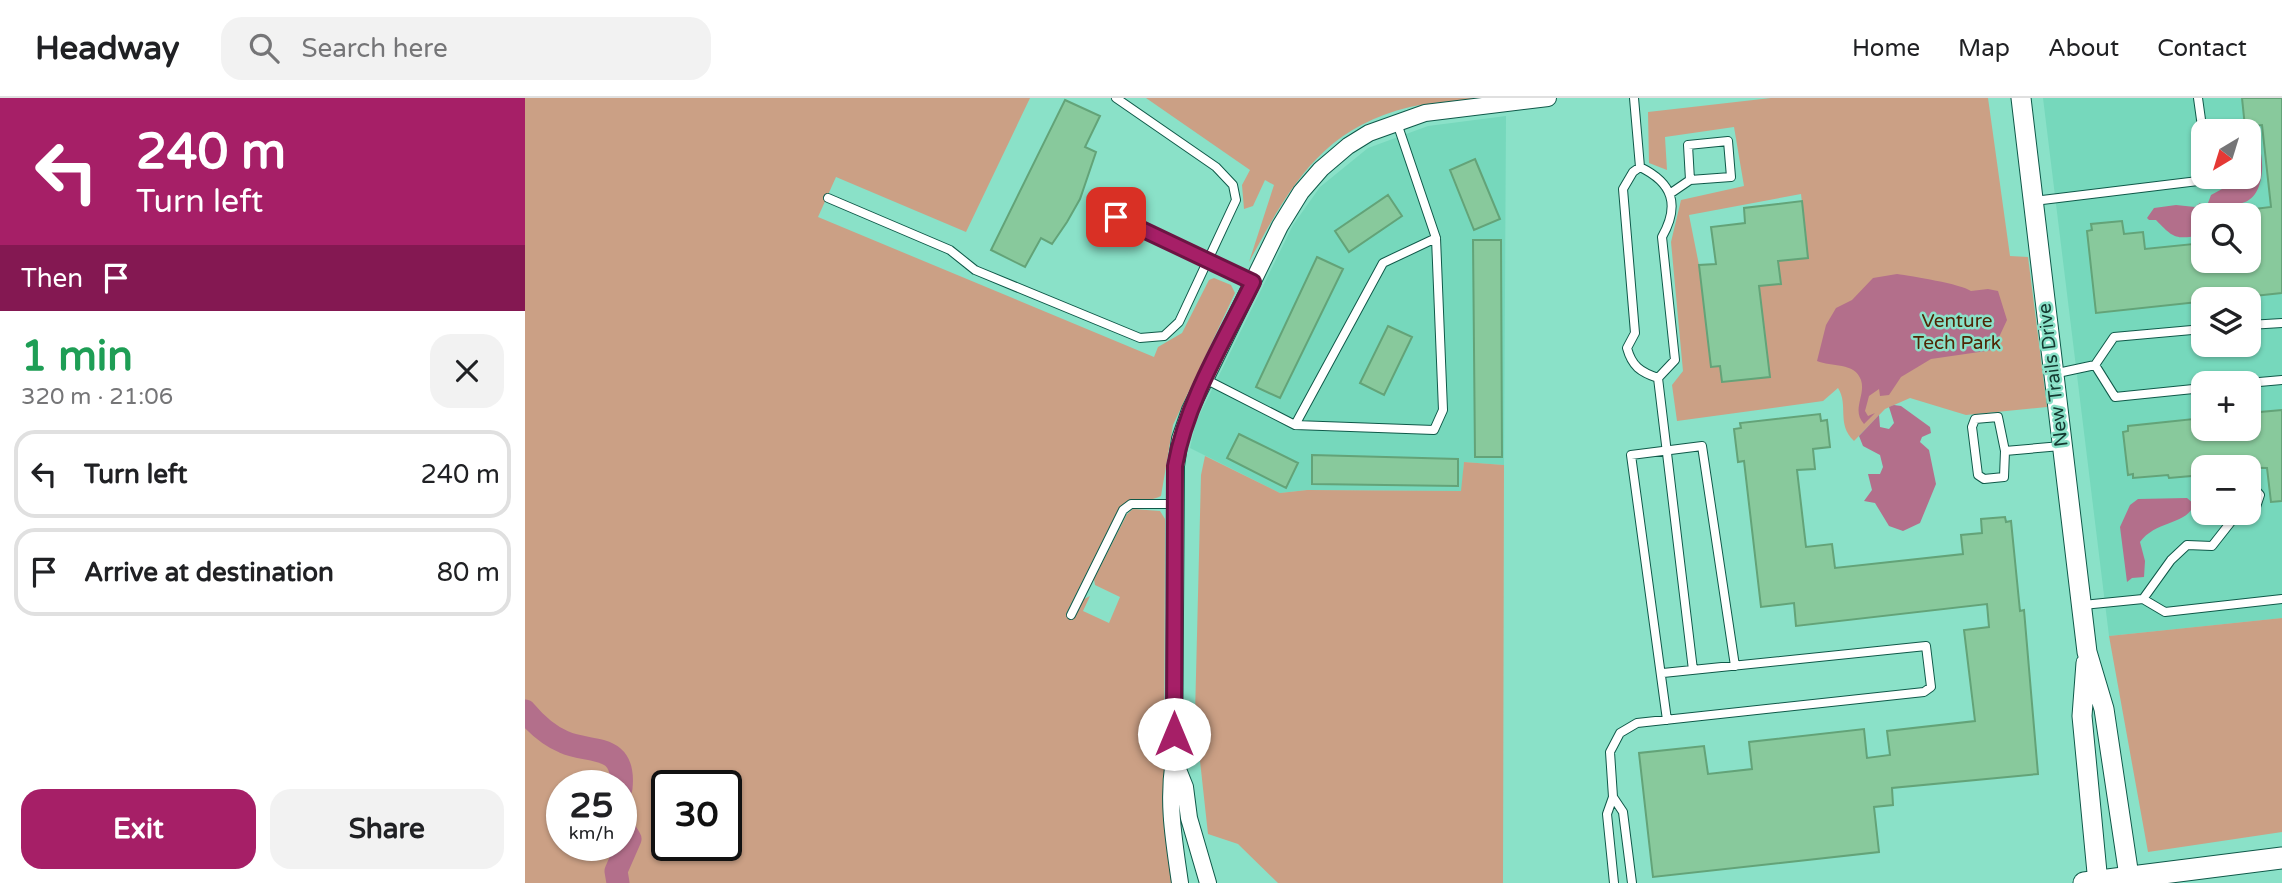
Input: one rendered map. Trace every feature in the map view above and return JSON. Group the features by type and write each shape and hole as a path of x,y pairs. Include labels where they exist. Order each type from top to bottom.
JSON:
{"main road":[{"path":"2093,883 2282,859"}],"street":[{"path":"1180,883 1171,824 1170,788 1174,760 1175,466 1180,439 1205,379 1280,226 1301,192 1321,169 1348,146 1370,133 1425,113 1548,98"},
{"name":"New Trails Drive","path":"2021,98 2087,652 2104,709 2130,880"},
{"name":"New Trails Drive","path":"2087,652 2082,716 2093,883"},
{"path":"1174,760 1185,787 1189,818 1207,883"}],"lane":[{"path":"828,198 950,250 975,270 1140,338 1164,336 1179,322 1237,200 1233,185 1216,167 1116,98"},
{"path":"1634,98 1640,167"},
{"path":"2198,98 2201,119"},
{"path":"1205,379 1295,425 1434,430 1443,410 1436,238 1397,123"},
{"path":"1671,193 1690,180 1731,177 1728,141 1688,145 1690,180"},
{"path":"1640,167 1657,175 1671,193 1672,219 1662,237 1675,360 1658,377"},
{"path":"1640,167 1633,172 1623,189 1635,333 1627,348 1630,361 1642,373 1658,377"},
{"path":"2032,201 2191,182"},
{"path":"1116,217 1253,282"},
{"path":"1295,425 1383,263 1436,238"},
{"path":"2261,324 2282,323"},
{"path":"2052,374 2095,365 2114,337 2191,330"},
{"path":"2095,365 2115,397 2191,389"},
{"path":"1658,377 1669,450 1693,670"},
{"path":"2261,382 2282,380"},
{"path":"1998,417 2005,452 2004,477 1983,479 1978,475 1972,428 1975,419 1998,417"},
{"path":"1667,720 1663,673 1631,455 1702,446 1735,666"},
{"path":"2005,452 2061,446"},
{"path":"1071,615 1123,510 1131,504 1175,504"},
{"path":"2143,599 2179,552 2187,545 2212,547 2226,525"},
{"path":"2081,605 2143,599 2165,612 2282,599"},
{"path":"1614,883 1607,814 1613,797 1610,752 1620,733 1637,723 1924,692 1931,687 1926,646 1663,673"},
{"path":"1613,797 1623,812 1632,883"}],"shaded area":[{"path":"2043,98 2282,98 2282,618 2109,636"},
{"path":"1506,116 1504,465 1464,462 1462,491 1307,490 1280,493 1190,448 1196,422 1293,225 1320,187 1368,148 1428,126"},
{"path":"2222,189 2257,189 2251,199 2242,203 2208,203 2211,195"},
{"path":"2176,205 2191,207 2191,236 2172,235 2156,220 2147,218 2154,208"},
{"path":"1897,274 1947,283 1971,291 1998,291 2007,320 1993,350 1931,359 1901,377 1889,395 1880,396 1879,389 1869,396 1865,411 1868,416 1875,413 1864,424 1859,413 1862,386 1858,374 1848,368 1817,361 1826,325 1836,308 1852,300 1873,278"},
{"path":"1901,406 1930,427 1931,433 1922,437 1920,442 1929,450 1936,484 1920,523 1903,531 1889,526 1875,503 1864,501 1872,490 1868,474 1880,474 1883,467 1880,455 1863,446 1859,436 1879,415 1880,427 1889,429 1894,423 1889,407"},
{"path":"2187,498 2191,501 2191,511 2154,530 2140,542 2145,561 2144,577 2132,578 2127,582 2120,527 2130,505 2138,499"}],"green space":[{"path":"525,98 1030,98 966,232 836,177 818,217 1154,357 1158,347 1182,333 1209,280 1214,278 1231,285 1235,293 1173,425 1161,496 1133,501 1118,510 1066,614 1074,618 1084,599 1090,596 1083,611 1109,623 1120,597 1095,585 1094,579 1127,514 1133,509 1160,511 1165,519 1164,801 1174,883 525,883"},
{"path":"1146,98 1480,98 1410,107 1379,117 1330,146 1294,186 1249,262 1274,185 1265,180 1253,206 1244,209 1242,185 1250,170"},
{"name":"Venture Tech Park","path":"1771,98 1988,98 2010,256 2028,257 2047,407 1966,415 1910,398 1885,409 1854,441 1845,428 1843,401 1838,388 1823,401 1677,421 1672,385 1683,371 1671,242 1681,200 1744,186 1734,127 1665,137 1667,170 1649,163 1648,112","holes":["1801,194 1808,257 1778,261 1781,284 1759,286 1770,376 1722,382 1720,366 1711,367 1699,265 1689,215"]},
{"path":"1205,456 1280,493 1307,490 1461,491 1464,462 1504,465 1503,883 1278,883 1238,844 1208,834 1195,715 1201,475"},
{"path":"2282,618 2282,832 2148,852 2109,636"}],"building":[{"path":"2242,98 2282,98 2282,293 2261,295 2261,287 2191,287 2191,303 2096,313 2087,231 2092,230 2091,224 2122,221 2124,234 2143,232 2145,249 2191,244 2191,273 2261,273 2261,208 2271,207 2261,119 2244,119"},
{"path":"1065,100 1100,116 1085,147 1096,152 1080,199 1067,222 1052,244 1041,238 1025,267 991,250"},
{"path":"1475,159 1500,219 1474,230 1450,170"},
{"path":"1388,195 1402,216 1349,252 1335,231"},
{"path":"1802,201 1808,258 1778,261 1781,284 1759,286 1770,377 1722,382 1720,366 1711,367 1699,265 1716,264 1711,227 1745,223 1744,208"},
{"path":"1473,240 1501,240 1502,457 1475,457"},
{"path":"1317,257 1343,269 1280,398 1256,387"},
{"path":"1388,326 1412,337 1384,395 1360,383"},
{"path":"2282,410 2282,501 2271,502 2267,468 2261,468 2261,455 2191,455 2191,476 2133,478 2133,474 2128,475 2123,432 2128,431 2128,426 2191,419 2191,441 2261,441 2261,412"},
{"path":"1820,414 1821,421 1827,420 1830,447 1813,449 1815,469 1797,470 1806,547 1832,544 1835,568 1963,554 1961,535 1982,533 1981,519 2005,517 2006,522 2011,521 2020,611 2024,610 2038,774 1892,788 1893,805 1874,807 1879,852 1653,877 1639,753 1704,746 1708,774 1752,769 1749,742 1864,729 1867,758 1890,755 1887,731 1975,721 1964,630 1989,627 1987,604 1796,626 1794,603 1761,607 1744,461 1738,462 1734,429 1741,428 1740,423"},
{"path":"1239,434 1298,463 1286,488 1227,458"},
{"path":"1312,455 1458,459 1458,486 1312,484"}],"waterway":[{"path":"525,711 543,729 559,739 612,756 620,770"},
{"path":"618,883 616,871 620,861"}],"route":[{"path":"1116,217 1253,282 1190,410 1180,439 1175,466 1174,734"}]}
